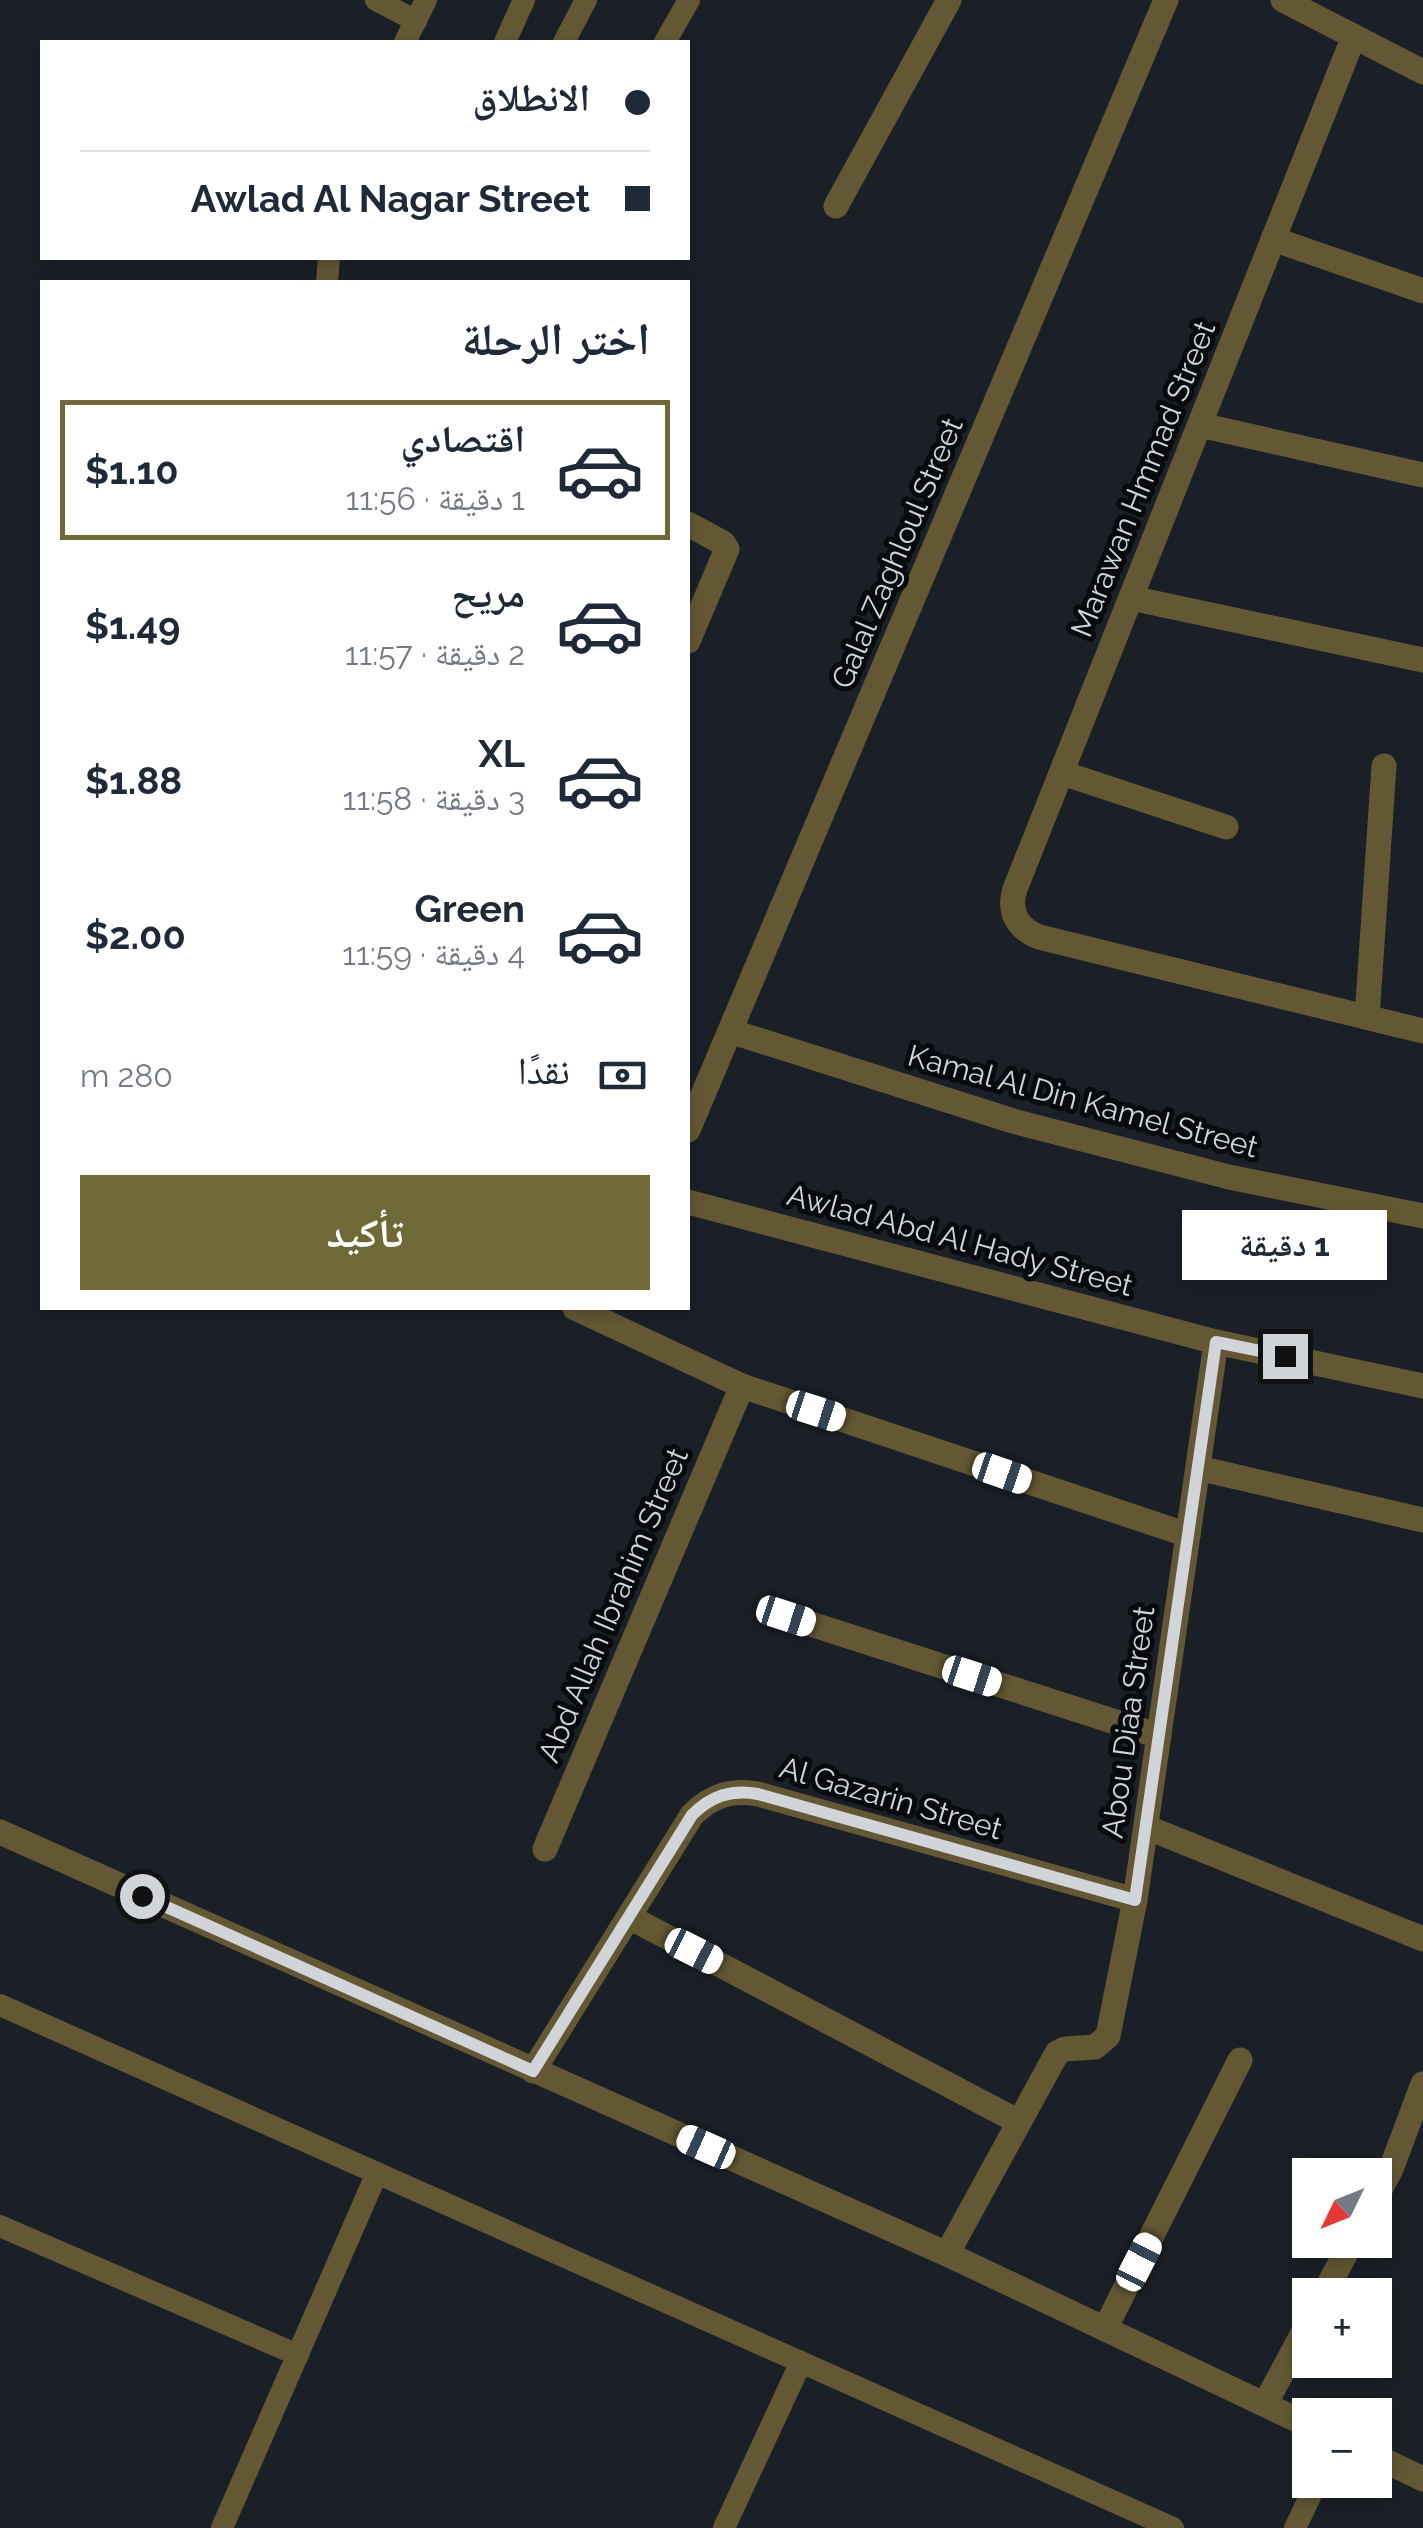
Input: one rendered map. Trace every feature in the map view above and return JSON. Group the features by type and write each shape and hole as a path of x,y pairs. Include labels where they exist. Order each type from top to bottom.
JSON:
{"street":[{"path":"836,206 948,0"},
{"name":"Galal Zaghloul Street","path":"690,1125 1166,0"},
{"path":"1283,0 1423,72"},
{"name":"Marawan Hmmad Street","path":"1354,36 1012,897 1013,913 1019,924 1039,937 1367,1017"},
{"path":"1274,238 1423,291"},
{"path":"1200,425 1423,476"},
{"path":"690,525 721,542 726,552 690,636"},
{"path":"1131,598 1423,660"},
{"path":"1384,766 1367,1017 1423,1031"},
{"path":"1062,773 1226,827"},
{"name":"Kamal Al Din Kamel Street","path":"730,1032 1013,1122 1229,1177 1423,1216"},
{"name":"Awlad Abd Al Hady Street","path":"690,1203 1216,1342 1423,1386"},
{"path":"585,1310 610,1315 742,1386 1188,1535"},
{"name":"Abou Diaa Street","path":"1019,2122 1057,2053 1095,2047 1108,2036 1135,1900 1216,1342"},
{"name":"Abd Allah Ibrahim Street","path":"544,1849 742,1386"},
{"path":"1198,1468 1423,1520"},
{"path":"786,1616 1159,1736"},
{"name":"Al Gazarin Street","path":"533,2071 692,1815 714,1797 744,1792 1135,1900"},
{"path":"1146,1828 1423,1938"},
{"path":"0,1832 947,2254 1292,2417"},
{"path":"628,1917 1019,2122 947,2254"},
{"path":"1105,2329 1240,2060"},
{"path":"1392,2166 1423,2084"},
{"path":"1265,2404 1292,2354"},
{"path":"1392,2464 1423,2479"}],"lane":[{"path":"376,0 421,10 406,40"},
{"path":"506,40 524,0"},
{"path":"565,40 586,0"},
{"path":"667,40 689,0"},
{"path":"0,2005 1173,2528"},
{"path":"222,2528 377,2173"},
{"path":"0,2226 298,2356"},
{"path":"724,2528 801,2362"},
{"path":"1295,2528 1309,2498"}],"route":[{"path":"142,1896 533,2071 692,1815 714,1797 729,1792 758,1794 1135,1900 1216,1342 1285,1356"}]}
